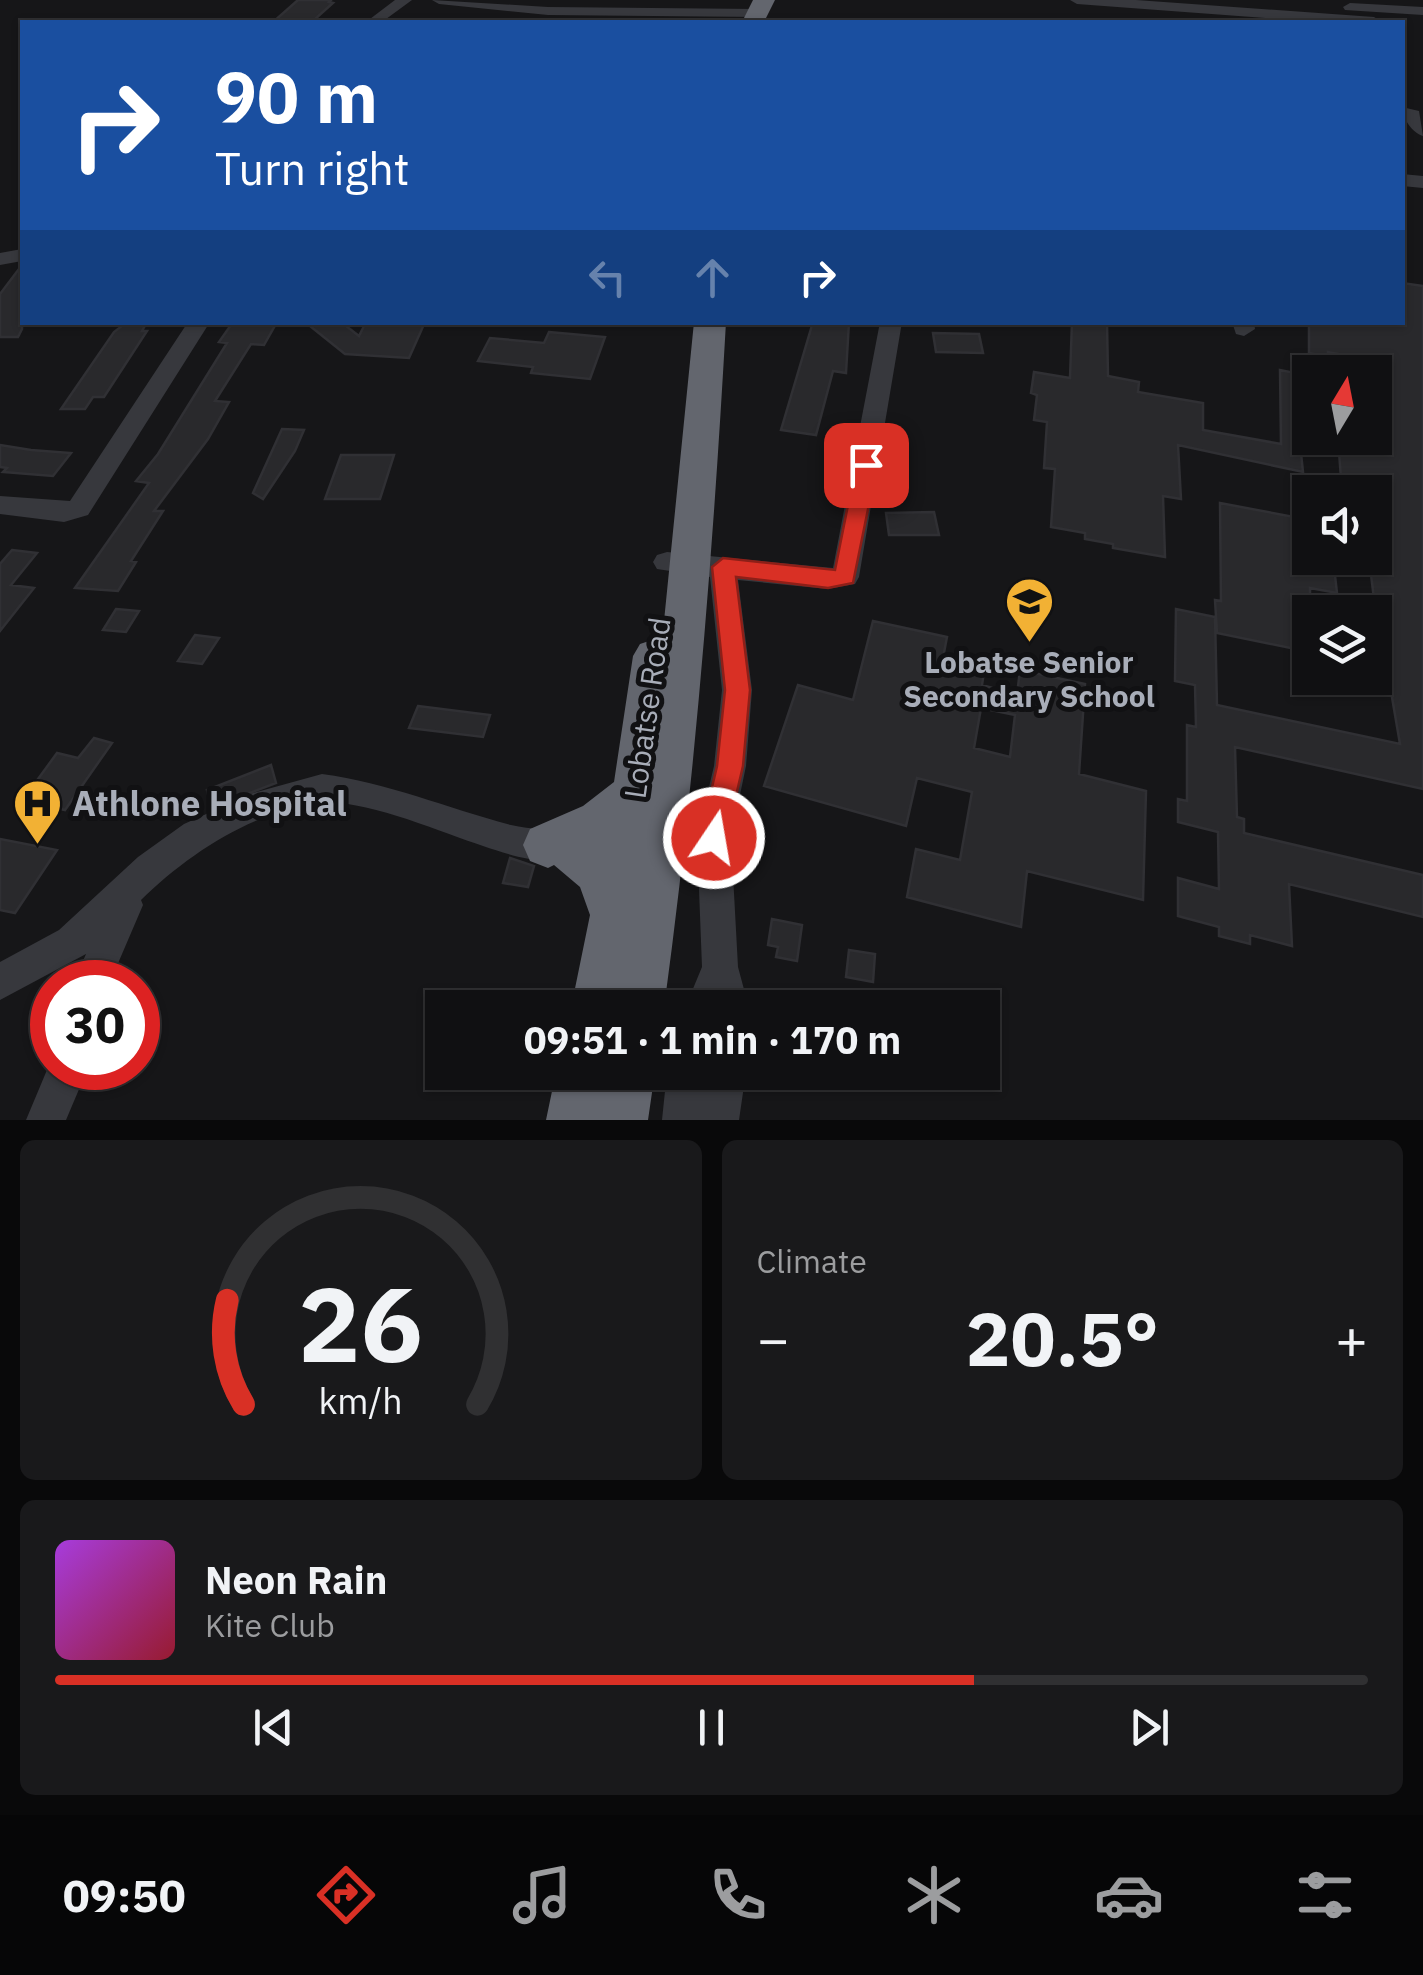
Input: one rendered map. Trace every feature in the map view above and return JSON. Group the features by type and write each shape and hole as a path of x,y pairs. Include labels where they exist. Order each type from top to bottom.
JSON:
{"highway":[{"name":"Lobatse Road","path":"637,990 644,853 694,564 710,325"},
{"name":"Lobatse Road","path":"602,990 616,916 644,853 637,792 694,564"},
{"path":"616,916 600,872 559,846 637,792"},
{"path":"576,1120 582,1090"},
{"path":"618,1120 623,1090"}],"street":[{"path":"376,20 405,0"},
{"path":"439,0 548,11 758,12"},
{"path":"1078,0 1346,20"},
{"path":"1108,0 1126,4"},
{"path":"1249,0 1423,11"},
{"path":"1405,113 1413,115 1423,131"},
{"path":"0,506 64,513 79,508 197,325"},
{"path":"726,990 720,967 714,838 730,766 738,690 694,564 828,579 845,577 890,325"},
{"path":"0,982 72,942 175,849 211,827 252,808 322,788 373,795 514,842 644,853"},
{"path":"101,960 128,889"},
{"path":"711,990 720,967"},
{"path":"46,1120 59,1090"},
{"path":"682,1120 686,1090"},
{"path":"719,1120 723,1090"}],"building":[{"path":"298,0 333,3 314,20 275,20"},
{"path":"20,268 22,329 18,337 0,337 0,294"},
{"path":"1405,283 1423,286 1423,789 1235,747 1237,817 1244,819 1244,833 1423,875 1423,917 1289,884 1292,946 1250,935 1250,944 1219,936 1219,927 1178,916 1178,878 1219,889 1218,832 1178,822 1178,799 1187,801 1187,725 1196,727 1195,685 1175,681 1176,609 1215,617 1217,705 1400,744 1392,695 1392,595 1374,595 1371,575 1392,575 1392,475 1341,475 1339,455 1392,455 1392,355 1309,353 1309,325 1405,325"},
{"path":"123,325 145,325 142,331 147,331 104,397 93,397 85,409 61,409 114,332"},
{"path":"231,325 275,325 264,345 251,344 215,401 229,402 208,439 154,511 163,511 131,561 136,562 118,591 75,588 149,483 136,481 158,454 227,343 219,342"},
{"path":"309,325 345,325 359,336 364,325 424,325 409,358 345,354"},
{"path":"812,325 849,325 846,373 833,371 816,435 781,430"},
{"path":"1072,325 1107,325 1108,376 1139,382 1138,392 1203,403 1203,430 1281,444 1280,370 1292,372 1292,455 1301,455 1303,472 1178,445 1181,499 1163,496 1165,557 1113,548 1113,544 1085,539 1085,533 1051,527 1055,469 1044,468 1047,422 1034,420 1034,372 1070,378"},
{"path":"549,332 605,337 590,379 531,373 533,367 478,361 490,338 544,343"},
{"path":"933,333 979,334 983,353 936,352"},
{"path":"282,429 304,430 263,499 253,493"},
{"path":"0,445 71,453 53,476 3,472 7,468 0,467"},
{"path":"341,455 394,455 380,499 325,499"},
{"path":"1220,503 1292,517 1292,575 1335,575 1337,593 1310,588 1310,595 1292,595 1292,648 1217,633 1215,600 1221,601"},
{"path":"934,512 939,535 889,535 886,513"},
{"path":"12,550 37,553 11,585 34,588 0,631 0,564"},
{"path":"116,609 139,611 126,632 103,630"},
{"path":"873,621 947,637 942,663 984,672 982,685 1017,695 1020,670 1085,684 1079,774 1146,791 1143,900 1027,871 1021,927 907,897 916,849 960,860 972,792 917,778 906,826 764,786 798,685 853,700","holes":["981,708 1015,715 1010,757 974,748"]},
{"path":"195,635 219,638 202,664 178,661"},
{"path":"418,706 490,715 483,737 409,728"},
{"path":"94,738 112,743 65,810 22,801 57,753 78,758"},
{"path":"271,765 276,783 211,808 207,790"},
{"path":"0,839 57,850 15,913 0,910"},
{"path":"510,858 534,866 528,887 503,883"},
{"path":"772,919 802,925 797,961 776,957 778,947 768,945"},
{"path":"849,950 875,954 873,982 846,977"}],"place":[{"name":"Lobatse Senior Secondary School","path":"1029,644"},
{"name":"Athlone Hospital","path":"37,846"}],"route":[{"path":"714,838 730,766 738,690 723,567 828,579 845,577 866,465"}]}
